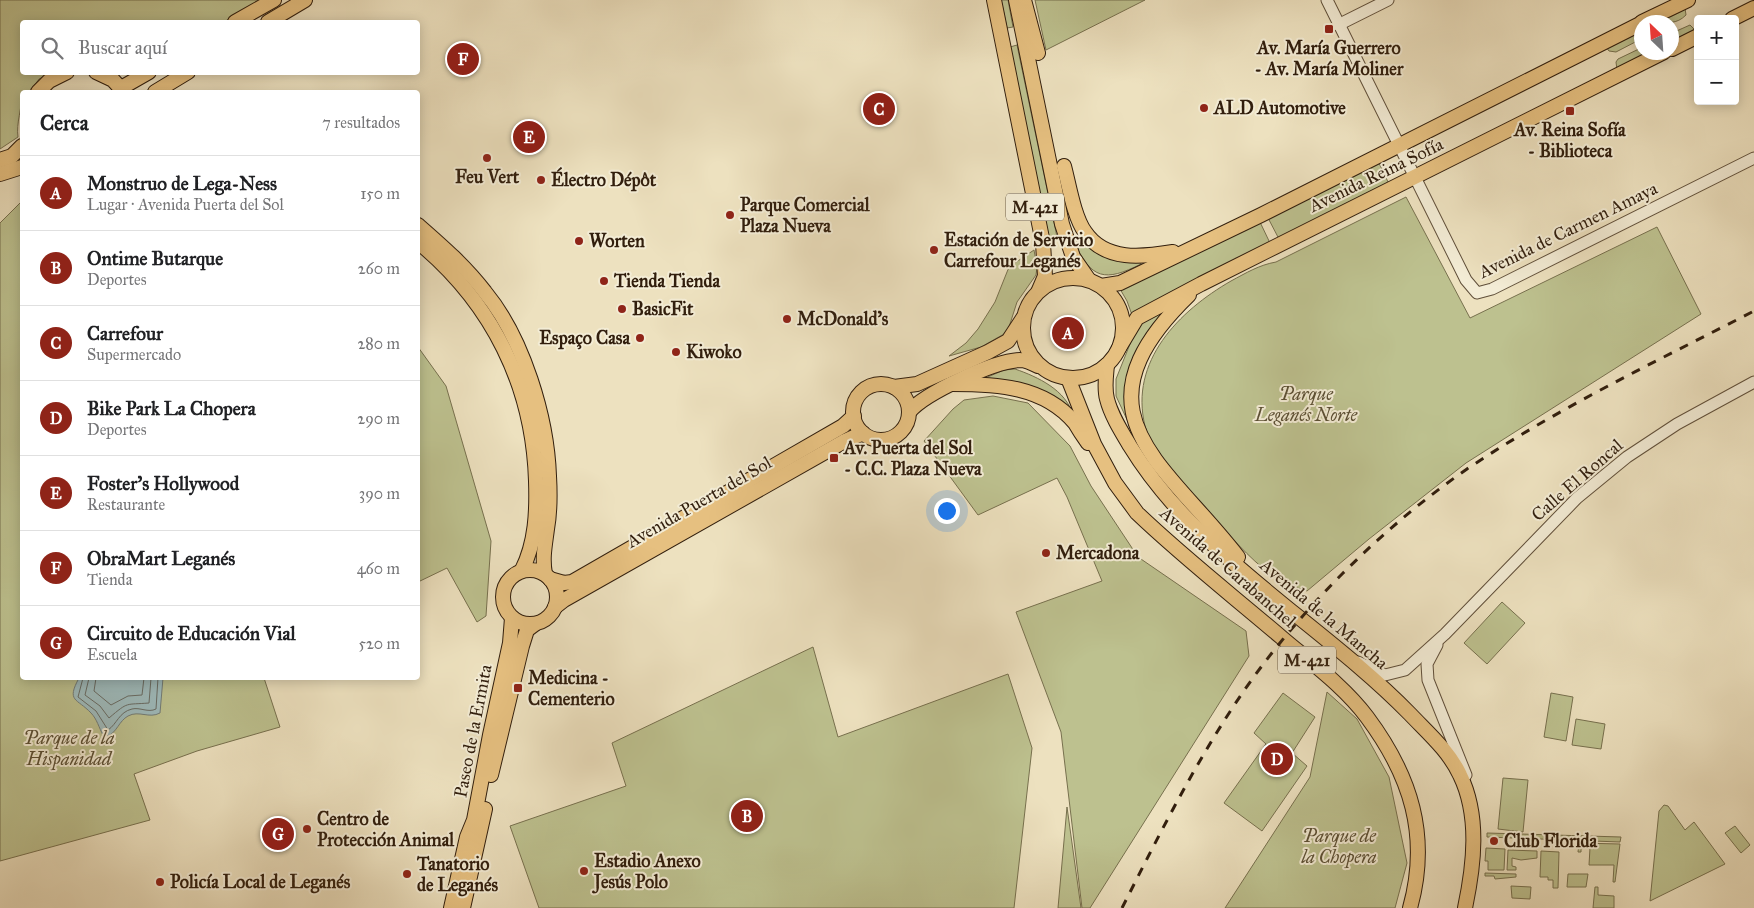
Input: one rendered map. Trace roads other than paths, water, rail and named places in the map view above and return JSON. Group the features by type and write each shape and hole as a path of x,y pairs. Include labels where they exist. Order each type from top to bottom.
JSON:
{"main road":[{"path":"239,20 274,0"},
{"path":"271,20 305,0"},
{"name":"M-421","path":"994,0 1043,243 1045,276 1039,290 1029,303 1023,318"},
{"name":"M-421","path":"1016,0 1062,224 1073,257 1095,283 1115,300 1120,309 1123,328 1119,348 1107,365 1089,375 1068,378"},
{"path":"1024,0 1038,53"},
{"name":"Avenida Reina Sofía","path":"1658,15 1688,0"},
{"path":"1739,16 1754,8"},
{"name":"Avenida Reina Sofía","path":"1095,283 1120,283 1399,146 1634,27"},
{"path":"1679,46 1694,38"},
{"name":"Avenida Reina Sofía","path":"1119,348 1137,318 1201,284 1648,60"},
{"path":"40,90 48,81 61,75"},
{"path":"102,75 113,80 122,90 144,75"},
{"path":"159,90 183,75"},
{"path":"0,160 12,156 20,148"},
{"path":"1064,166 1085,232 1111,253 1144,257 1189,250"},
{"path":"0,174 20,167"},
{"path":"420,227 452,254 487,293 513,337 532,384 547,439 550,477 549,518 542,561 557,592 555,607 550,615 535,624 523,623 512,618 504,608 502,593 509,579 522,570 530,569 548,576"},
{"path":"420,244 440,261 473,299 497,335 517,376 529,422 535,462 537,502 531,547 522,570"},
{"path":"1039,290 1058,280 1068,278 1095,283"},
{"path":"1201,284 1173,312 1146,347 1140,362 1133,392 1134,419 1138,433 1156,463 1253,578"},
{"path":"1023,318 1023,339 1027,350 1040,366"},
{"path":"1023,318 1008,341 917,384 894,387 879,384 865,389 855,401 854,416 863,433 877,439 891,438 902,430 909,412 923,398 991,366 1022,360 1040,366 1058,376 1068,378"},
{"name":"Avenida de la Mancha","path":"1107,365 1106,391 1109,407 1148,473 1200,532 1347,657 1400,705 1450,756 1461,776 1471,809 1474,866 1465,908"},
{"name":"Avenida de Carabanchel","path":"1068,378 1094,444 1126,499 1152,527 1311,663 1366,716 1390,755 1410,794 1419,835 1418,867 1410,908"},
{"path":"952,384 986,384 1016,388 1044,399 1074,423 1103,461"},
{"path":"894,387 905,398 909,412"},
{"name":"Avenida Puerta del Sol","path":"548,576 564,584 576,579 843,426 854,416"},
{"name":"Avenida Puerta del Sol","path":"555,607 564,600 843,442 863,433"},
{"name":"Paseo de la Ermita","path":"451,908 467,837 476,812 510,643 512,618"},
{"name":"Paseo de la Ermita","path":"463,908 522,646 527,630 535,624"}],"street":[{"name":"Avenida de Carmen Amaya","path":"1327,0 1466,280 1477,293 1492,289 1754,158"},
{"path":"1338,25 1388,0"},
{"name":"Calle El Roncal","path":"1347,657 1385,675 1405,670 1445,634 1577,498 1620,463 1677,424 1754,382"},
{"name":"Calle El Roncal","path":"1445,634 1432,652 1428,664 1428,680 1466,776 1471,809"}],"water":[{"path":"78,680 163,680 160,713 156,715 132,714 122,721 114,732 108,736 103,735 93,715 73,696"}],"railway":[{"path":"1122,908 1190,779 1235,704 1283,639 1340,576 1402,519 1434,493 1501,447 1572,405 1754,311"}],"place":[{"name":"Av. María Guerrero - Av. María Moliner","path":"1329,29"},
{"name":"ObraMart Leganés","path":"463,59"},
{"name":"ALD Automotive","path":"1204,108"},
{"name":"Carrefour","path":"879,109"},
{"name":"Av. Reina Sofía - Biblioteca","path":"1570,111"},
{"name":"Foster's Hollywood","path":"529,137"},
{"name":"Feu Vert","path":"487,158"},
{"name":"Électro Dépôt","path":"541,180"},
{"name":"Parque Comercial Plaza Nueva","path":"730,215"},
{"name":"Worten","path":"579,241"},
{"name":"Estación de Servicio Carrefour Leganés","path":"934,250"},
{"name":"Tienda Tienda","path":"604,281"},
{"name":"BasicFit","path":"622,309"},
{"name":"McDonald's","path":"787,319"},
{"name":"Monstruo de Lega-Ness","path":"1068,333"},
{"name":"Espaço Casa","path":"640,338"},
{"name":"Kiwoko","path":"676,352"},
{"name":"Av. Puerta del Sol - C.C. Plaza Nueva","path":"834,458"},
{"name":"Mercadona","path":"1046,553"},
{"name":"Medicina - Cementerio","path":"518,688"},
{"name":"Bike Park La Chopera","path":"1277,759"},
{"name":"Ontime Butarque","path":"747,816"},
{"name":"Centro de Protección Animal","path":"307,829"},
{"name":"Circuito de Educación Vial","path":"278,834"},
{"name":"Club Florida","path":"1494,841"},
{"name":"Estadio Anexo Jesús Polo","path":"584,871"},
{"name":"Tanatorio de Leganés","path":"407,874"},
{"name":"Policía Local de Leganés","path":"160,882"}],"park label":[{"name":"Parque Leganés Norte","path":"1306,404"},
{"name":"Parque de la Hispanidad","path":"69,748"},
{"name":"Parque de la Chopera","path":"1339,846"}]}
